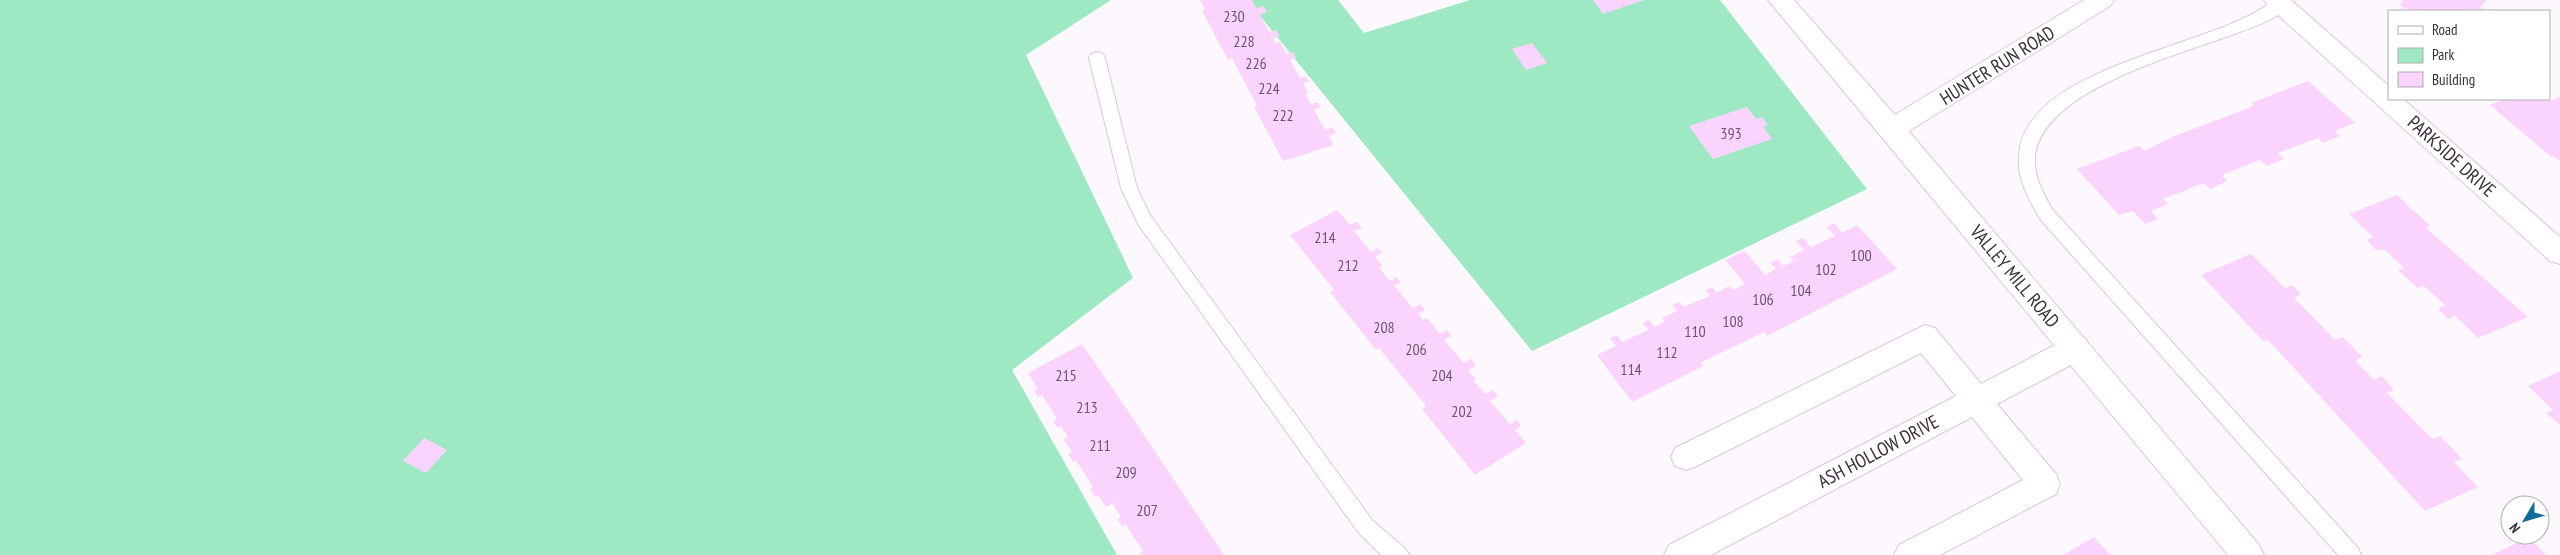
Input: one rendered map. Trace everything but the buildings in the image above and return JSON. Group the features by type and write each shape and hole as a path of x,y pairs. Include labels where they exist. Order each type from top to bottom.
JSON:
{"street":[{"name":"VALLEY MILL ROAD","path":"1780,0 1892,129 2248,555"},
{"name":"HUNTER RUN ROAD","path":"1892,129 1954,93 2102,0"},
{"name":"PARKSIDE DRIVE","path":"2280,1 2388,98"},
{"name":"PARKSIDE DRIVE","path":"2390,100 2560,253"},
{"path":"1686,457 1924,337 1977,399 2045,484 1910,555"},
{"name":"ASH HOLLOW DRIVE","path":"1680,555 2076,348"}],"lane":[{"path":"2280,1 2252,21 2112,74 2078,91 2044,118 2032,135 2027,158 2032,186 2046,214 2351,555"},
{"path":"1097,58 1129,188 1144,219 1365,526 1389,549 1400,555"}],"green space":[{"path":"0,0 1111,0 1026,55 1133,278 1012,370 1117,555 0,555"},
{"path":"1247,0 1338,0 1364,33 1470,0 1720,0 1867,189 1532,351"}]}
